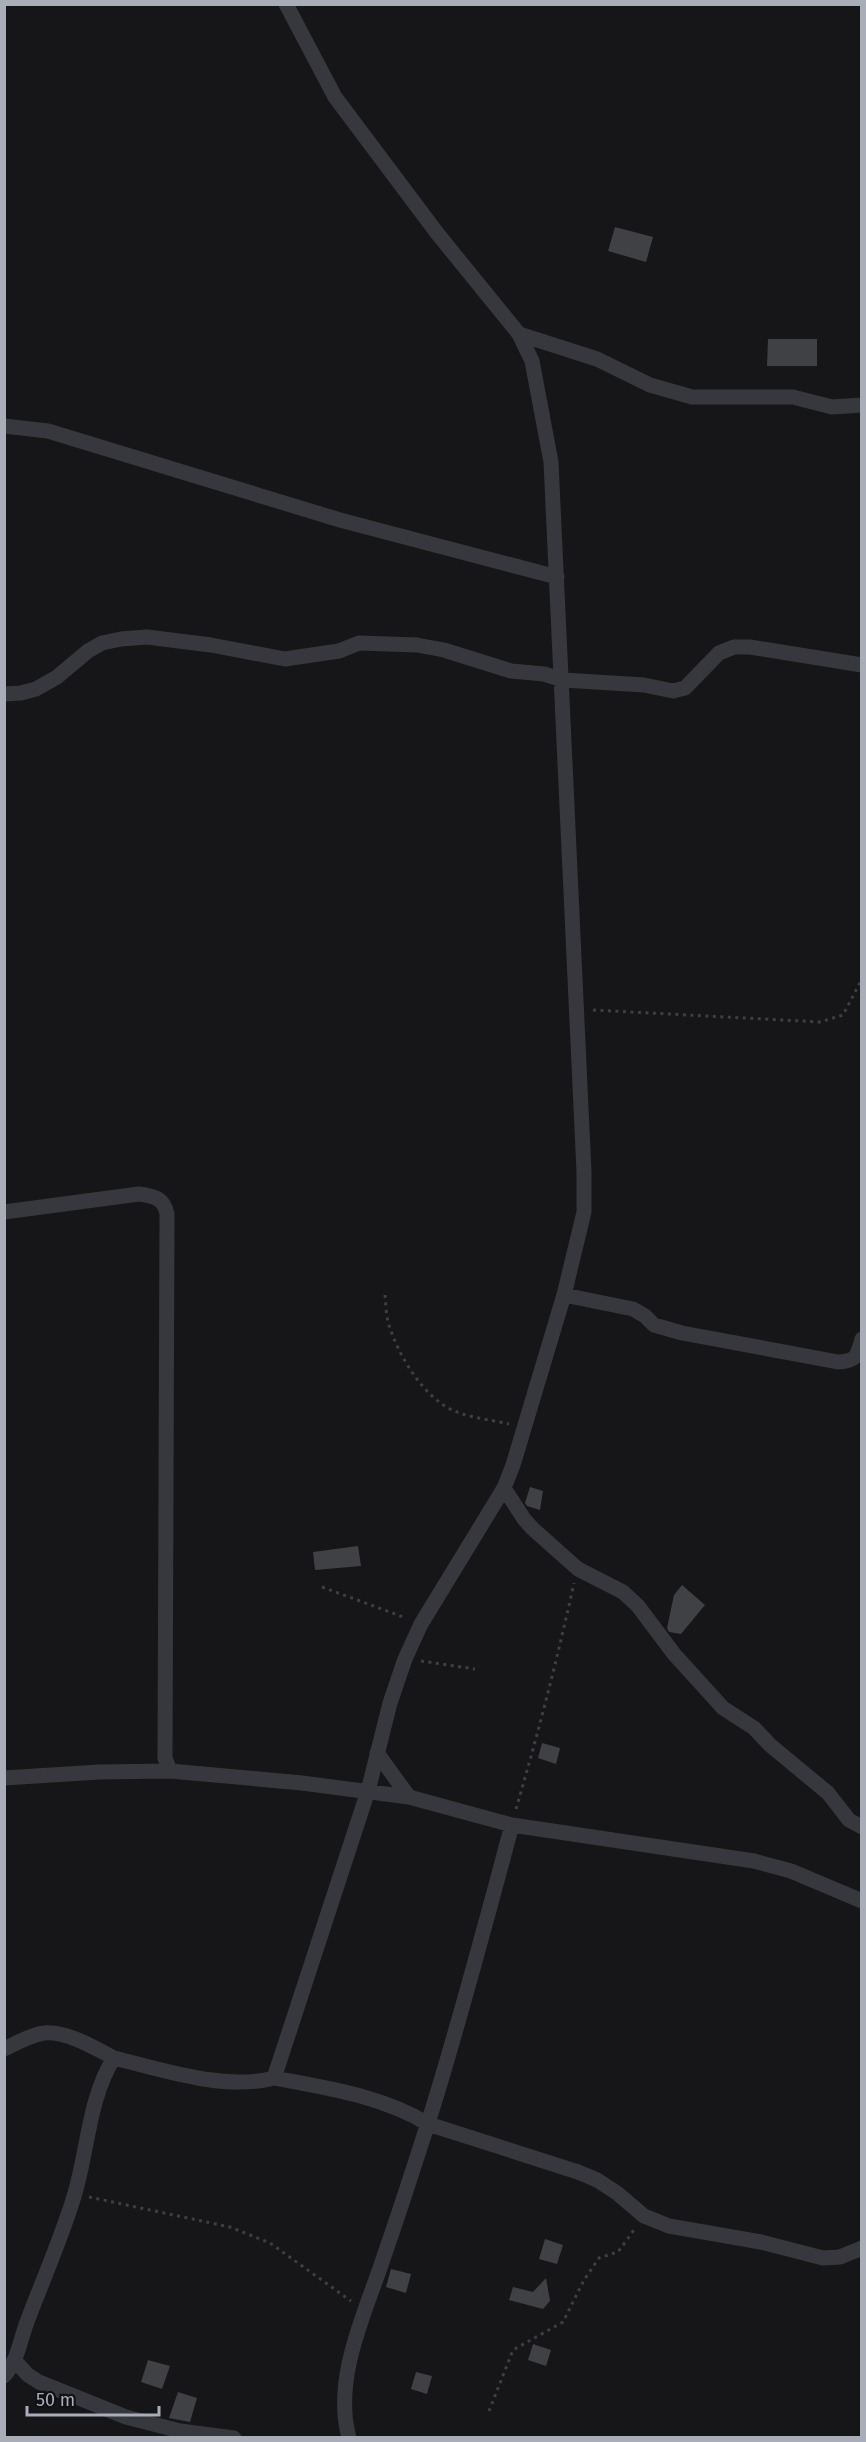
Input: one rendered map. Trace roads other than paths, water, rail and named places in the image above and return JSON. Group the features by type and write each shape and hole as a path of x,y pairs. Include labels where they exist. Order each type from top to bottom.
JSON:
{"street":[{"path":"274,2078 368,1791 376,1753 405,1659 421,1624 504,1488 564,1295 584,1212 577,1009 551,462 532,361 519,334 437,233 335,97 286,4"},
{"path":"519,334 597,360 650,386 692,397 793,397 832,406 861,405"},
{"path":"4,426 48,431 340,520 557,577"},
{"path":"4,694 21,693 36,688 57,677 88,651 102,643 147,637 211,645 285,659 339,651 359,643 417,645 444,650 511,671 544,674 562,680 644,685 673,691 685,688 720,653 734,647 750,647 861,664"},
{"path":"4,1212 139,1194 158,1198 165,1204 167,1221 165,1758 170,1771"},
{"path":"564,1295 633,1309 654,1325 682,1333 838,1362 848,1362 856,1356 861,1339"},
{"path":"504,1488 524,1519 578,1569 623,1592 638,1606 674,1654 723,1708 754,1728 770,1745 828,1793 849,1820 861,1827"},
{"path":"376,1753 409,1797"},
{"path":"4,1778 99,1772 170,1771 368,1791 409,1797 512,1825 754,1861 791,1872 861,1901"},
{"path":"347,2437 345,2391 347,2371 428,2124 512,1825"},
{"path":"4,2049 29,2037 45,2033 78,2041 114,2058 220,2081 256,2083 274,2078 328,2088 386,2104 406,2111 428,2124 597,2180 645,2216 669,2226 761,2242 823,2258 840,2257 861,2248"},
{"path":"4,2376 15,2361 26,2323 41,2290 75,2194 100,2086 114,2058"},
{"path":"15,2361 28,2375 39,2382 126,2417 180,2431 234,2438"}]}
